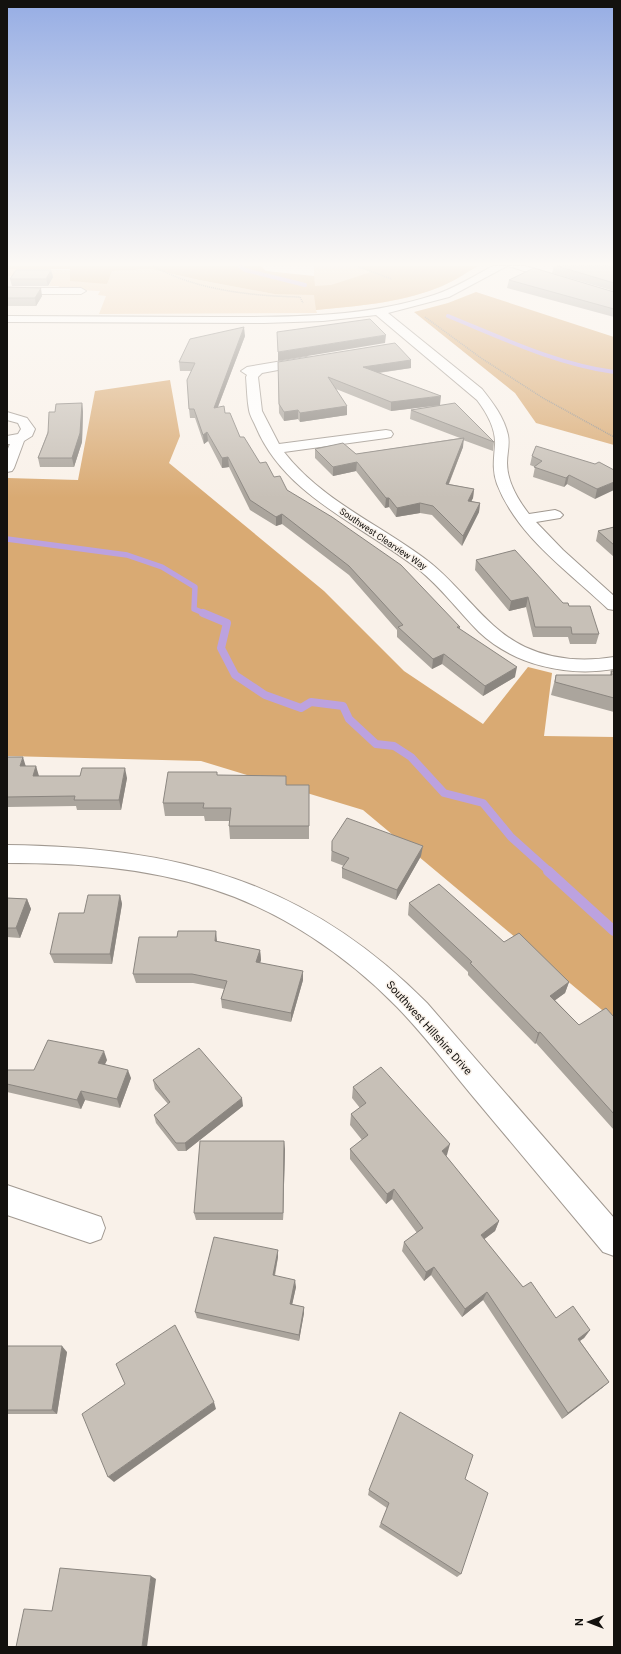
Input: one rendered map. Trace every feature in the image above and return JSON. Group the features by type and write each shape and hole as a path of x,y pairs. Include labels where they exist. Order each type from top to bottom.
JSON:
{"street":[{"path":"400,345 415,343"},
{"path":"416,343 477,392 489,406 500,432 502,444 500,464 503,480 510,498 526,519 548,543 614,605"},
{"name":"Southwest Clearview Way","path":"315,360 252,371 256,413 264,432 275,449 301,479 322,498 375,532 422,565 449,587 494,636 509,646 533,657 558,663 584,666 614,663"},
{"path":"7,416 19,418 27,423 28,433 11,440"},
{"path":"275,449 386,434"},
{"path":"7,468 18,442 11,440"},
{"path":"526,519 555,515"},
{"name":"Southwest Hillshire Drive","path":"7,854 59,854 107,858 188,873 223,884 276,906 306,922 346,948 392,986 436,1033 614,1241"},
{"path":"7,1200 90,1228"}],"path":[{"path":"461,343 543,398 614,437"}],"shaded area":[{"path":"453,343 614,343 614,445 536,423 515,393"},
{"path":"170,380 180,436 169,463 324,591 404,671 483,724 528,667 552,673 544,736 614,737 614,1020 363,810 201,761 7,756 7,478 78,480 95,391"}],"building":[{"path":"188,343 238,343 214,408 224,406 225,413 230,413 240,437 244,437 260,463 266,462 274,477 280,476 287,490 332,517 401,565 460,627 457,627 517,667 485,686 444,654 433,659 398,627 403,625 349,566 282,514 276,517 250,500 228,457 222,458 207,432 203,435 194,409 189,409 187,380 195,363 179,362"},
{"path":"278,343 334,343 278,352"},
{"path":"395,343 411,360 363,367 441,396 391,402 328,377 347,406 300,413 298,410 284,412 279,404 278,362"},
{"path":"82,403 80,433 72,458 38,458 48,433 49,412 55,412 56,404"},
{"path":"455,403 494,442 411,410"},
{"path":"464,438 446,484 474,489 468,501 480,503 463,536 433,506 420,503 397,508 389,498 386,498 357,462 333,467 315,449 343,443 356,454"},
{"path":"536,446 595,464 599,462 614,470 614,482 597,489 569,475 566,478 534,467 542,461 532,456"},
{"path":"614,527 614,545 598,531"},
{"path":"515,550 563,603 568,603 569,606 590,606 599,634 572,634 571,627 535,627 528,597 511,601 476,560"},
{"path":"611,671 614,671 614,698 555,682 556,675 612,675"},
{"path":"7,757 23,757 20,766 36,766 33,776 80,776 82,768 125,768 119,800 74,800 75,796 7,797"},
{"path":"168,772 217,772 217,775 286,776 286,785 309,785 309,826 229,826 231,808 203,808 204,803 163,803"},
{"path":"347,818 423,846 397,890 342,868 349,858 332,851 332,841"},
{"path":"439,884 504,942 519,933 569,982 550,996 579,1025 606,1008 614,1017 614,1114 540,1032 538,1033 470,963 472,962 409,903"},
{"path":"88,895 120,895 110,954 50,954 59,913 84,913"},
{"path":"7,898 27,899 16,928 7,928"},
{"path":"178,931 216,931 215,941 260,950 256,962 303,971 291,1013 221,999 227,981 192,974 133,974 139,937 177,937"},
{"path":"48,1040 104,1051 98,1063 128,1070 117,1099 81,1091 77,1100 7,1084 7,1070 34,1070"},
{"path":"199,1048 242,1098 185,1143 176,1143 154,1115 170,1102 153,1080"},
{"path":"381,1067 450,1144 442,1151 499,1221 481,1235 523,1287 531,1282 556,1318 573,1306 590,1330 578,1339 609,1382 568,1413 487,1292 465,1309 434,1267 426,1272 404,1242 423,1228 394,1189 387,1194 350,1149 368,1135 351,1114 366,1103 353,1087"},
{"path":"200,1141 284,1141 283,1213 194,1213"},
{"path":"214,1237 278,1250 273,1275 295,1280 290,1304 304,1307 299,1335 195,1312"},
{"path":"175,1325 214,1402 108,1477 82,1414 125,1384 116,1364"},
{"path":"7,1346 62,1346 52,1410 7,1410"},
{"path":"400,1412 473,1455 465,1479 488,1493 461,1574 381,1523 389,1503 369,1490"},
{"path":"60,1568 151,1576 142,1647 16,1647 24,1609 52,1611"}],"waterway":[{"path":"515,343 550,357 614,372"},
{"path":"7,539 127,555 162,567 195,587 194,609 206,614"},
{"path":"203,613 227,623 221,648 235,675 265,695 301,708 311,702 343,706 349,719 376,744 394,746 411,757 444,793 483,803 511,837 550,872"},
{"path":"548,871 614,931"}]}
